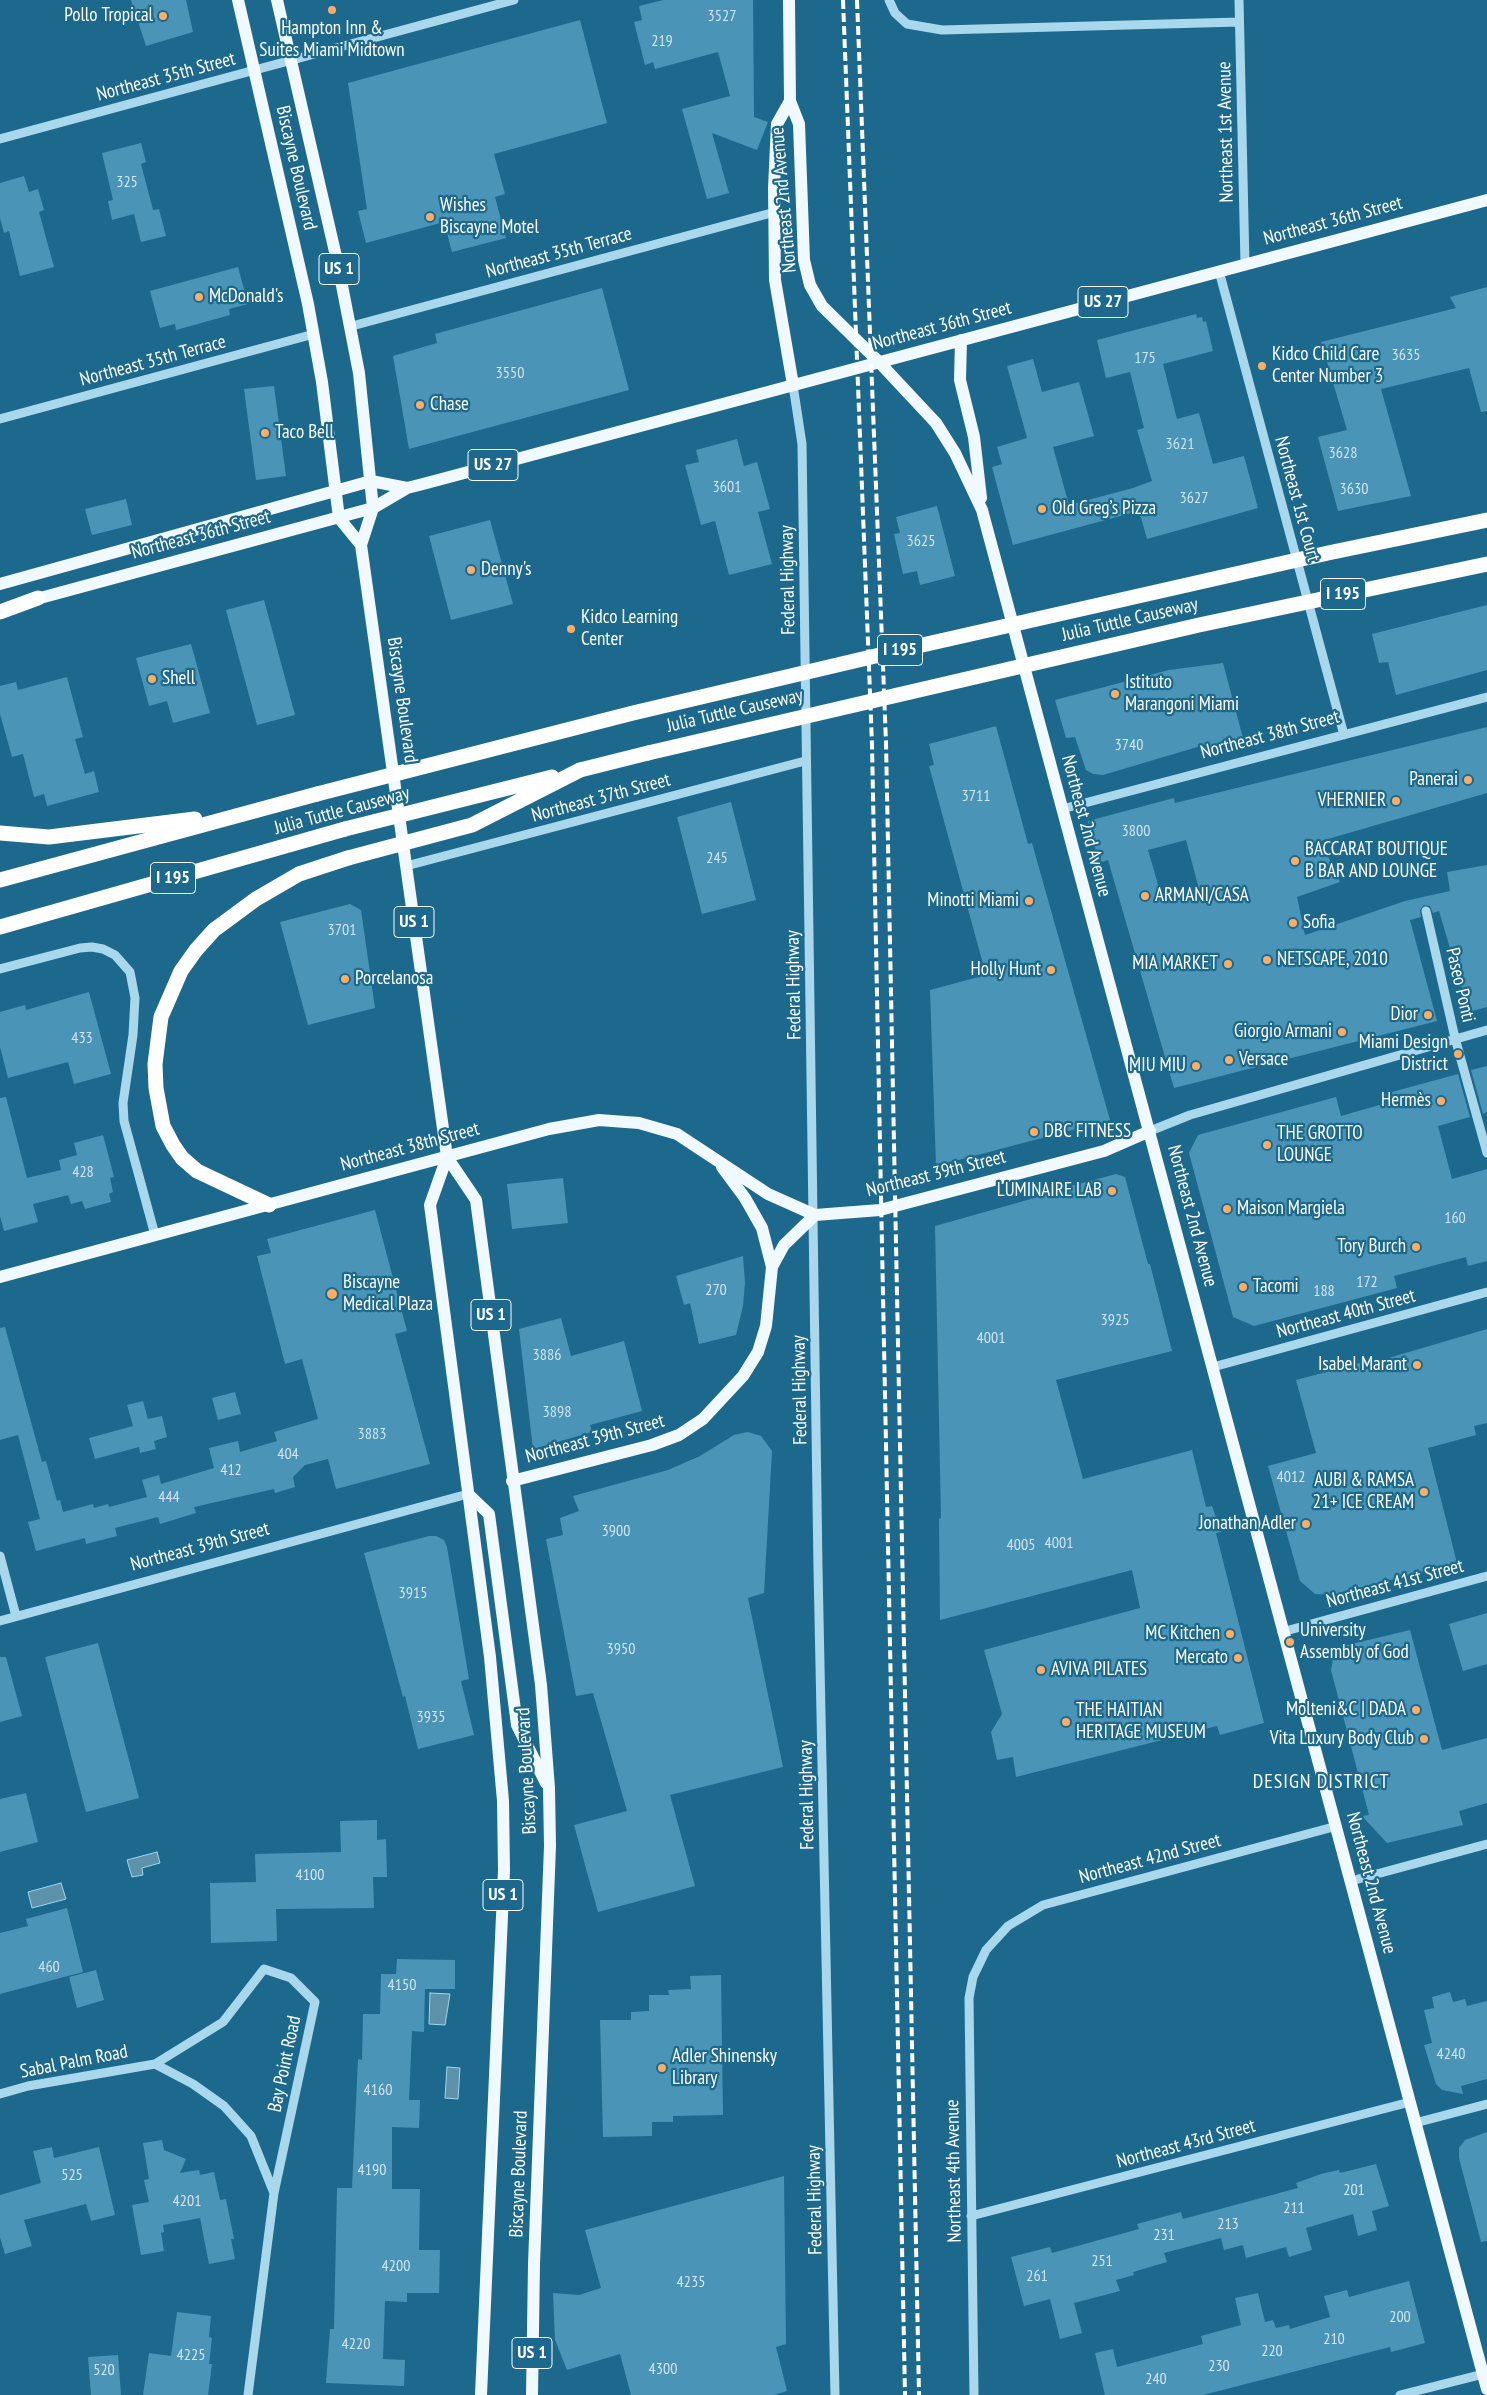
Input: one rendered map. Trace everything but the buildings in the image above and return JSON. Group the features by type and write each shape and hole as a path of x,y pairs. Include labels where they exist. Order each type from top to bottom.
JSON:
{"highway":[{"name":"Julia Tuttle Causeway","path":"0,880 317,794 633,713 1261,568 1487,520"},
{"name":"Julia Tuttle Causeway","path":"0,927 345,829 580,770 917,688 1199,625 1487,564"},
{"path":"0,612 38,598"},
{"path":"269,1205 197,1171 182,1158 163,1126 156,1088 155,1064 161,1017 181,971 196,950 214,930 256,899 299,874 348,858 472,825 580,770"},
{"path":"0,833 49,837 246,813"}],"main road":[{"name":"Biscayne Boulevard","path":"238,0 314,334 339,518"},
{"name":"Biscayne Boulevard","path":"277,0 352,326 359,372 373,508 361,545 447,1157 476,1200 540,1685 549,1788 549,1916 534,2273 532,2395"},
{"name":"Northeast 2nd Avenue","path":"789,0 790,101 799,124 804,260 810,284 822,306 936,423 955,453 982,510 1150,1131 1282,1632 1337,1826 1410,2102 1485,2373 1487,2389"},
{"name":"Northeast 2nd Avenue","path":"790,101 777,124 775,280 793,385"},
{"name":"Northeast 36th Street","path":"0,608 373,508 407,488 1487,200"},
{"path":"961,340 960,380 974,437 982,510"},
{"name":"Northeast 36th Street","path":"0,584 370,481 407,488"},
{"path":"339,518 361,545"},
{"name":"Northeast 38th Street","path":"0,1277 584,1122 618,1120 639,1123 677,1134 768,1194 815,1215"},
{"name":"Northeast 39th Street","path":"512,1481 652,1445 679,1435 704,1420 743,1376 758,1352 766,1326 772,1267 784,1246 815,1215 880,1210 1104,1151 1150,1131"},
{"name":"Biscayne Boulevard","path":"447,1157 430,1205 490,1657 503,1801 504,1870 482,2395"},
{"path":"716,1159 745,1198 762,1228 772,1267"},
{"path":"468,1494 489,1514 517,1725 549,1788"}],"street":[{"name":"Northeast 35th Street","path":"0,139 514,0"},
{"path":"889,0 895,13 907,24 942,30 1239,22"},
{"name":"Northeast 1st Avenue","path":"1238,0 1245,264"},
{"name":"Northeast 35th Terrace","path":"352,326 775,212"},
{"name":"Northeast 1st Court","path":"1219,271 1344,735"},
{"name":"Northeast 35th Terrace","path":"0,419 314,334"},
{"name":"Federal Highway","path":"793,385 802,444 805,761 815,1215 818,1568 836,2395"},
{"name":"Northeast 38th Street","path":"1062,809 1487,697"},
{"name":"Northeast 37th Street","path":"406,866 805,761"},
{"name":"Paseo Ponti","path":"1426,911 1455,1038 1487,1153"},
{"path":"0,969 80,948 103,949 114,955 130,972 134,984 135,998 133,1035 123,1104 124,1121 155,1236"},
{"name":"Northeast 39th Street","path":"1150,1131 1190,1115 1487,1030"},
{"name":"Northeast 40th Street","path":"1213,1367 1487,1292"},
{"name":"Northeast 39th Street","path":"0,1621 468,1494"},
{"path":"0,1556 16,1616"},
{"name":"Northeast 41st Street","path":"1282,1632 1487,1576"},
{"name":"Northeast 42nd Street","path":"986,1950 1008,1926 1043,1905 1337,1826"},
{"path":"1351,1881 1487,1844"},
{"name":"Northeast 4th Avenue","path":"974,2395 969,1998 973,1976 986,1950"},
{"name":"Bay Point Road","path":"155,2064 223,2022 264,1969 291,1978 315,2002 274,2193 248,2395"},
{"name":"Sabal Palm Road","path":"0,2094 28,2086 155,2064"},
{"name":"Bay Point Road","path":"155,2064 193,2084 224,2106 251,2136 274,2193"},
{"name":"Northeast 43rd Street","path":"971,2216 1410,2102"},
{"path":"1416,2122 1487,2104"},
{"path":"1400,2395 1485,2373"}],"water":[{"path":"157,1852 160,1863 142,1868 143,1875 132,1877 127,1860"},
{"path":"61,1883 66,1899 32,1908 28,1892"},
{"path":"430,1993 450,1994 445,2025 429,2024"},
{"path":"447,2067 460,2068 458,2099 445,2098"}],"railway":[{"path":"843,0 872,745 905,2395"},
{"path":"857,0 886,743 919,2395"}],"place":[{"name":"Hampton Inn & Suites Miami Midtown","path":"332,10"},
{"name":"Pollo Tropical","path":"163,16"},
{"name":"Wishes Biscayne Motel","path":"430,217"},
{"name":"McDonald's","path":"199,297"},
{"name":"Kidco Child Care Center Number 3","path":"1262,366"},
{"name":"Chase","path":"420,405"},
{"name":"Taco Bell","path":"265,433"},
{"name":"Old Greg’s Pizza","path":"1042,509"},
{"name":"Denny's","path":"471,570"},
{"name":"Kidco Learning Center","path":"571,629"},
{"name":"Shell","path":"152,679"},
{"name":"Istituto Marangoni Miami","path":"1115,694"},
{"name":"Panerai","path":"1468,780"},
{"name":"VHERNIER","path":"1396,801"},
{"name":"BACCARAT BOUTIQUE B BAR AND LOUNGE","path":"1295,861"},
{"name":"ARMANI/CASA","path":"1145,896"},
{"name":"Minotti Miami","path":"1029,901"},
{"name":"Sofia","path":"1293,923"},
{"name":"NETSCAPE, 2010","path":"1267,960"},
{"name":"MIA MARKET","path":"1228,964"},
{"name":"Holly Hunt","path":"1051,970"},
{"name":"Porcelanosa","path":"345,979"},
{"name":"Dior","path":"1428,1015"},
{"name":"Giorgio Armani","path":"1342,1032"},
{"name":"Miami Design District","path":"1458,1054"},
{"name":"Versace","path":"1229,1060"},
{"name":"MIU MIU","path":"1196,1066"},
{"name":"Hermès","path":"1441,1101"},
{"name":"DBC FITNESS","path":"1034,1132"},
{"name":"THE GROTTO LOUNGE","path":"1267,1145"},
{"name":"LUMINAIRE LAB","path":"1112,1191"},
{"name":"Maison Margiela","path":"1227,1209"},
{"name":"Tory Burch","path":"1416,1247"},
{"name":"Tacomi","path":"1243,1287"},
{"name":"Biscayne Medical Plaza","path":"332,1294"},
{"name":"Isabel Marant","path":"1417,1365"},
{"name":"AUBI & RAMSA 21+ ICE CREAM","path":"1424,1492"},
{"name":"Jonathan Adler","path":"1306,1524"},
{"name":"MC Kitchen","path":"1230,1634"},
{"name":"University Assembly of God","path":"1290,1642"},
{"name":"Mercato","path":"1238,1658"},
{"name":"AVIVA PILATES","path":"1041,1670"},
{"name":"Molteni&C | DADA","path":"1416,1710"},
{"name":"THE HAITIAN HERITAGE MUSEUM","path":"1066,1722"},
{"name":"Vita Luxury Body Club","path":"1424,1739"},
{"name":"Adler Shinensky Library","path":"662,2068"}],"district":[{"name":"DESIGN DISTRICT","path":"1321,1782"}]}
